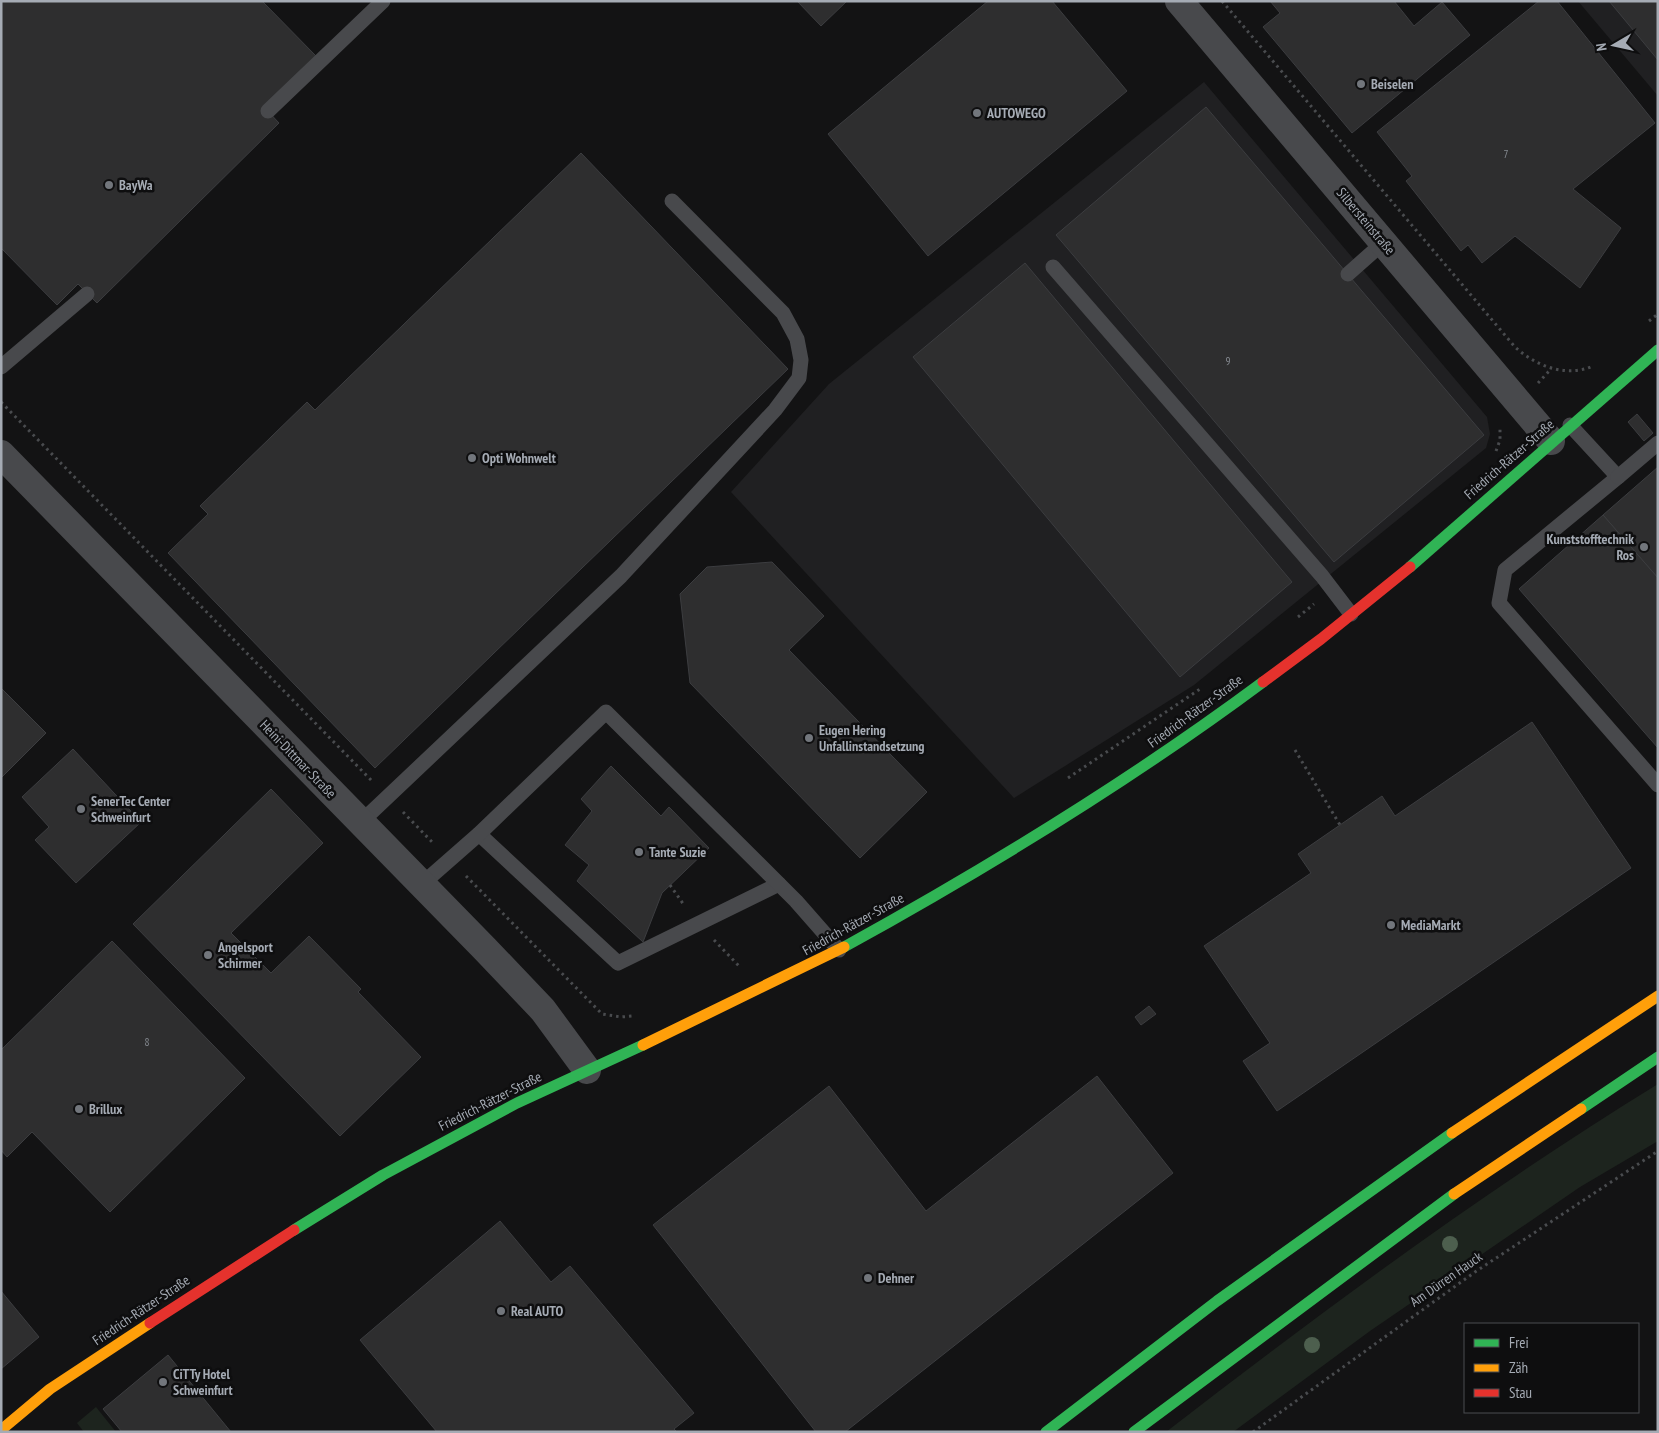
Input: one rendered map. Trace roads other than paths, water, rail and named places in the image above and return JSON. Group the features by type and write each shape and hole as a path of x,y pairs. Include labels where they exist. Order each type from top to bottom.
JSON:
{"main road":[{"name":"Friedrich-Rätzer-Straße","path":"1,1430 50,1389 275,1240 428,1149 587,1070 701,1018 839,950 902,915 1099,796 1192,734 1405,571 1658,350"},
{"path":"1046,1432 1109,1380 1434,1144 1577,1047 1658,996"},
{"path":"1134,1432 1447,1199 1658,1057"}],"street":[{"name":"Silbersteinstraße","path":"1179,1 1384,242 1561,433"},
{"name":"Heini-Dittmar-Straße","path":"1,454 360,823 422,884 542,1010 587,1070"}],"lane":[{"path":"268,111 383,1"},
{"path":"360,823 621,576 776,410 798,378 801,360 797,339 783,313 672,201"},
{"path":"1348,274 1384,242"},
{"path":"1053,267 1332,589 1351,614"},
{"path":"1,367 88,294"},
{"path":"1561,433 1618,477"},
{"path":"1658,443 1505,570 1499,603 1658,785"},
{"path":"422,884 479,834 606,712 779,884 839,950"},
{"path":"479,834 618,963 779,884"}],"place":[{"name":"Beiselen","path":"1361,84"},
{"name":"AUTOWEGO","path":"977,113"},
{"name":"BayWa","path":"109,185"},
{"name":"Opti Wohnwelt","path":"472,458"},
{"name":"Kunststofftechnik Ros","path":"1644,547"},
{"name":"Eugen Hering Unfallinstandsetzung","path":"809,738"},
{"name":"SenerTec Center Schweinfurt","path":"81,809"},
{"name":"Tante Suzie","path":"639,852"},
{"name":"MediaMarkt","path":"1391,925"},
{"name":"Angelsport Schirmer","path":"208,955"},
{"name":"Brillux","path":"79,1109"},
{"name":"Dehner","path":"868,1278"},
{"name":"Real AUTO","path":"501,1311"},
{"name":"CiTTy Hotel Schweinfurt","path":"163,1382"}]}
